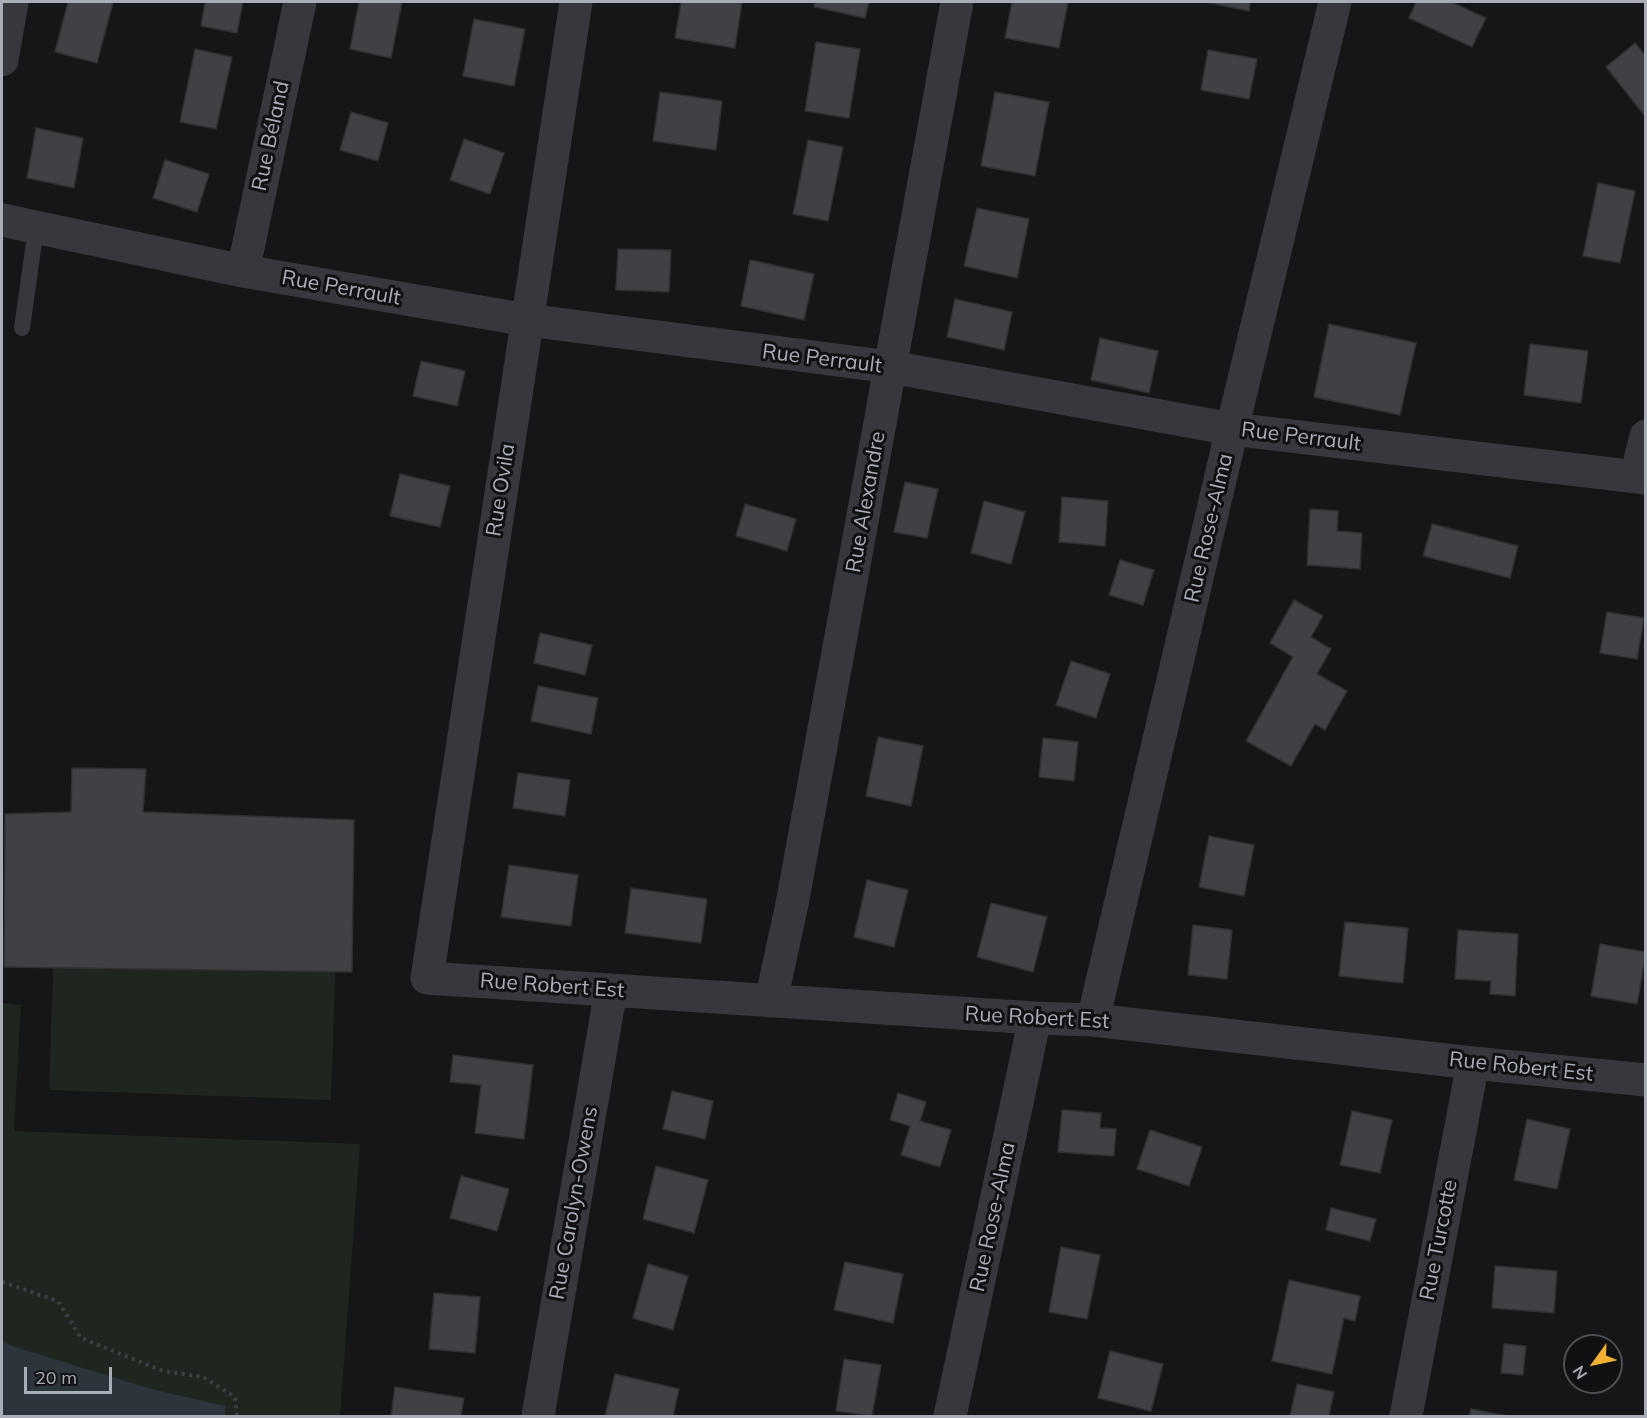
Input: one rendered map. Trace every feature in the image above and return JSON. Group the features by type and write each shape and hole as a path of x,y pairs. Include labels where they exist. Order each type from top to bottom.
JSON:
{"street":[{"path":"2,60 12,2"},
{"name":"Rue Béland","path":"243,271 300,2"},
{"name":"Rue Ovila","path":"427,978 576,2"},
{"name":"Rue Alexandre","path":"771,1001 794,892 957,2"},
{"name":"Rue Rose-Alma","path":"1093,1020 1335,2"},
{"name":"Rue Perrault","path":"2,220 243,271 527,320 891,367 1232,429 1641,478"},
{"path":"1641,478 1646,436"},
{"name":"Rue Robert Est","path":"427,978 1093,1020 1646,1080"},
{"name":"Rue Carolyn-Owens","path":"538,1416 611,990"},
{"name":"Rue Rose-Alma","path":"950,1416 1035,1018"},
{"name":"Rue Turcotte","path":"1406,1416 1473,1063"}],"lane":[{"path":"22,328 36,228"}],"path":[{"path":"2,1282 58,1301 81,1338 163,1371 202,1377 235,1397 237,1416"}],"shaded area":[{"path":"54,942 336,952 331,1100 49,1090"},
{"path":"2,1003 21,1005 14,1131 360,1144 340,1416 2,1416"},
{"path":"2,1341 151,1389 226,1406 225,1416 2,1416"}],"building":[{"path":"68,2 113,2 97,63 55,52"},
{"path":"205,2 243,2 237,33 201,26"},
{"path":"359,2 402,2 391,58 350,49"},
{"path":"681,2 742,2 735,48 675,38"},
{"path":"815,2 869,2 865,18 814,7"},
{"path":"1012,2 1068,2 1059,48 1005,38"},
{"path":"1205,2 1250,2 1249,11"},
{"path":"1416,2 1451,2 1486,18 1472,47 1409,18"},
{"path":"474,19 525,29 514,86 463,76"},
{"path":"816,42 860,49 849,118 805,111"},
{"path":"1635,43 1646,56 1645,116 1606,67"},
{"path":"195,49 232,57 216,129 180,122"},
{"path":"1208,50 1257,59 1249,99 1201,90"},
{"path":"660,92 722,101 716,150 653,141"},
{"path":"995,92 1049,102 1035,176 981,166"},
{"path":"351,112 388,123 378,161 340,150"},
{"path":"36,128 83,138 74,188 27,178"},
{"path":"464,139 504,153 490,194 450,180"},
{"path":"808,140 843,147 828,221 793,214"},
{"path":"165,160 209,174 197,212 153,198"},
{"path":"1598,183 1635,191 1620,263 1583,256"},
{"path":"977,208 1029,219 1017,278 964,266"},
{"path":"618,249 671,250 669,292 616,290"},
{"path":"750,260 814,274 804,320 741,306"},
{"path":"955,299 1012,312 1004,350 947,337"},
{"path":"1329,324 1416,343 1400,415 1314,397"},
{"path":"1100,338 1158,351 1149,393 1091,380"},
{"path":"1530,344 1588,351 1581,403 1524,395"},
{"path":"421,361 465,371 457,406 413,396"},
{"path":"400,474 450,486 440,527 390,516"},
{"path":"905,482 938,489 927,538 894,532"},
{"path":"1062,497 1108,501 1105,546 1059,542"},
{"path":"984,501 1025,512 1011,564 971,553"},
{"path":"745,504 796,519 787,551 736,536"},
{"path":"1310,509 1338,511 1337,531 1362,533 1360,569 1307,565"},
{"path":"1432,524 1518,546 1510,578 1423,556"},
{"path":"1120,560 1154,570 1143,605 1109,595"},
{"path":"1294,600 1323,616 1311,637 1331,649 1317,674 1347,691 1325,730 1315,724 1291,766 1246,741 1293,657 1270,643"},
{"path":"1607,612 1644,618 1637,659 1600,653"},
{"path":"540,633 592,645 585,675 534,663"},
{"path":"1071,661 1110,674 1096,718 1056,705"},
{"path":"538,686 598,698 591,734 531,721"},
{"path":"878,737 923,746 911,806 866,796"},
{"path":"1043,738 1078,742 1074,781 1039,777"},
{"path":"72,768 146,769 143,812 354,820 352,972 4,967 5,814 71,812"},
{"path":"518,773 570,780 565,816 513,808"},
{"path":"1209,836 1254,845 1244,896 1199,887"},
{"path":"509,865 578,875 571,926 501,917"},
{"path":"867,880 908,890 894,947 854,937"},
{"path":"631,888 707,899 701,943 625,933"},
{"path":"991,903 1047,917 1033,972 977,957"},
{"path":"1345,922 1408,928 1403,983 1339,976"},
{"path":"1193,925 1232,930 1227,979 1188,975"},
{"path":"1458,930 1518,934 1515,996 1490,994 1491,981 1455,979"},
{"path":"1600,944 1646,952 1637,1004 1591,996"},
{"path":"453,1055 533,1065 524,1139 475,1133 481,1085 450,1082"},
{"path":"672,1091 713,1101 705,1139 663,1129"},
{"path":"898,1093 926,1102 920,1121 951,1130 940,1167 901,1155 910,1126 890,1120"},
{"path":"1062,1110 1101,1113 1100,1128 1116,1129 1114,1156 1058,1152"},
{"path":"1352,1111 1392,1120 1380,1173 1340,1165"},
{"path":"1527,1119 1570,1129 1557,1189 1514,1180"},
{"path":"1150,1130 1202,1147 1189,1186 1137,1169"},
{"path":"656,1166 708,1180 694,1233 643,1219"},
{"path":"461,1176 509,1189 497,1231 450,1218"},
{"path":"1331,1208 1376,1219 1370,1241 1326,1230"},
{"path":"1061,1247 1100,1255 1087,1319 1049,1312"},
{"path":"845,1262 903,1274 893,1323 834,1310"},
{"path":"648,1264 688,1276 673,1330 633,1318"},
{"path":"1495,1266 1557,1271 1554,1313 1492,1308"},
{"path":"1289,1280 1360,1296 1355,1321 1344,1318 1332,1374 1272,1361"},
{"path":"434,1293 480,1297 475,1353 429,1349"},
{"path":"1504,1344 1526,1346 1523,1375 1501,1373"},
{"path":"1110,1351 1163,1364 1151,1411 1098,1398"},
{"path":"844,1359 881,1365 872,1416 836,1411"},
{"path":"615,1374 679,1389 673,1416 605,1416"},
{"path":"1297,1384 1334,1392 1329,1416 1290,1416"},
{"path":"395,1387 464,1398 461,1416 391,1416"},
{"path":"1471,1409 1508,1416 1469,1416"}]}
